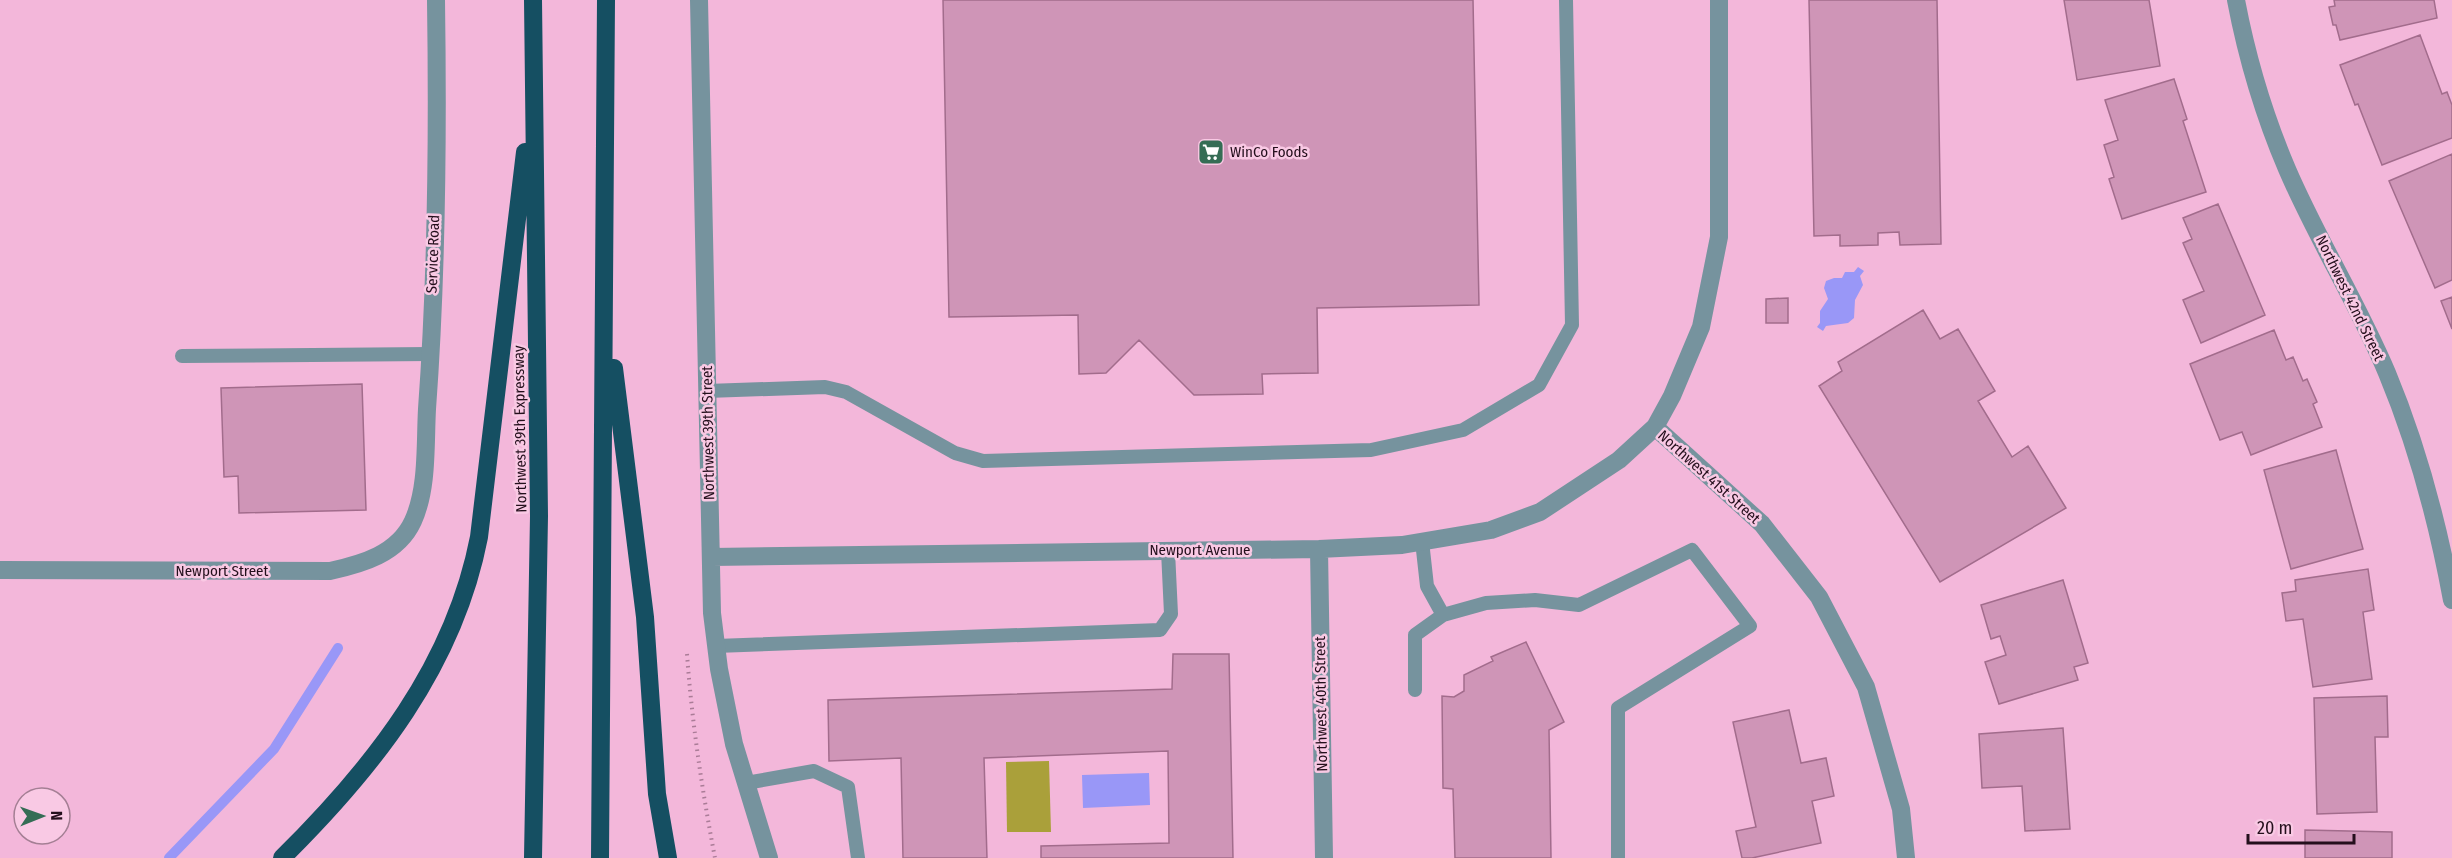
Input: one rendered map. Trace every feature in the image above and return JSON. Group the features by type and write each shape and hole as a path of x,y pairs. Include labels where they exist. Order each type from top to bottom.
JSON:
{"highway":[{"name":"Northwest 39th Expressway","path":"533,0 540,516 533,858"},
{"path":"600,858 606,297 606,0"},
{"path":"282,858 337,802 367,767 410,708 450,633 470,577 479,537 534,79"},
{"path":"606,297 645,617 657,794 668,858"}],"street":[{"name":"Service Road","path":"418,508 422,488 430,354 435,177 436,0"},
{"name":"Northwest 39th Street","path":"699,0 712,613 734,744 769,858"},
{"name":"Northwest 41st Street","path":"1719,0 1719,237 1701,327 1672,396 1654,427 1762,524 1819,597 1866,687 1901,809 1906,858"},
{"name":"Northwest 42nd Street","path":"2236,0 2259,92 2287,169 2387,374 2408,428 2421,470 2452,600"},
{"name":"Newport Avenue","path":"712,557 1319,549 1402,545 1491,530 1540,512 1619,460 1654,427"},
{"name":"Newport Street","path":"0,570 330,570 355,565 389,549 407,530 418,508"},
{"name":"Northwest 40th Street","path":"1319,549 1324,858"}],"lane":[{"path":"707,391 825,387 846,392 955,453 983,460 1371,450 1463,430 1539,385 1572,325 1566,0"},
{"path":"182,356 430,354"},
{"path":"1422,541 1427,586 1443,615"},
{"path":"1415,690 1415,635 1443,615 1486,603 1535,600 1579,605 1692,550 1750,626 1618,708 1618,858"},
{"path":"716,646 1160,630 1171,614 1168,551"},
{"path":"746,783 814,771 848,787 858,858"}],"shaded area":[{"path":"1858,267 1864,271 1860,276 1863,285 1855,300 1854,318 1848,323 1826,326 1823,331 1817,327 1820,323 1820,311 1828,299 1824,288 1826,281 1842,278 1845,272 1854,272"},
{"path":"1049,761 1051,832 1007,832 1006,762"},
{"path":"1149,773 1150,805 1083,808 1082,775"}],"building":[{"name":"WinCo Foods","path":"943,0 1473,0 1479,305 1317,308 1318,373 1262,374 1263,394 1194,395 1139,340 1106,373 1079,374 1078,315 949,317"},
{"path":"1809,0 1937,0 1941,244 1900,245 1899,232 1878,233 1878,245 1840,246 1840,235 1814,236"},
{"path":"2064,0 2149,0 2160,66 2077,80"},
{"path":"2334,0 2434,0 2437,18 2340,40 2336,25 2333,25 2329,7 2335,6"},
{"path":"2420,35 2442,94 2447,92 2452,105 2452,138 2382,165 2340,65"},
{"path":"2174,79 2187,119 2183,121 2206,192 2122,219 2109,179 2114,177 2104,145 2118,140 2105,100"},
{"path":"2452,154 2452,280 2435,288 2389,181"},
{"path":"2218,204 2265,315 2201,343 2183,300 2204,291 2183,243 2192,239 2183,218"},
{"path":"2452,297 2452,329 2441,301"},
{"path":"1788,298 1788,323 1766,323 1766,299"},
{"path":"1923,310 1940,339 1958,329 1995,391 1978,401 2012,457 2028,446 2066,508 1940,582 1819,386 1842,371 1838,362"},
{"path":"2274,330 2286,360 2293,357 2303,381 2307,379 2317,402 2313,404 2322,427 2251,455 2242,432 2220,440 2190,364"},
{"path":"362,384 366,510 239,513 238,476 224,477 221,388"},
{"path":"2336,450 2363,549 2291,569 2264,470"},
{"path":"2368,569 2374,610 2363,612 2372,679 2313,687 2303,619 2286,621 2282,593 2296,591 2295,580"},
{"path":"2063,580 2088,663 2074,667 2078,680 1999,704 1985,662 2006,655 2000,636 1991,639 1981,605"},
{"path":"1526,642 1564,722 1549,730 1551,858 1455,858 1453,789 1443,788 1442,696 1454,697 1464,691 1464,675 1493,661 1491,657"},
{"path":"1173,654 1229,654 1233,858 1041,858 1041,846 1169,843 1168,751 984,758 987,858 903,858 901,758 829,761 828,700 1172,689"},
{"path":"2387,696 2388,737 2375,737 2377,812 2317,814 2314,698"},
{"path":"1789,710 1801,763 1826,758 1834,796 1812,801 1821,843 1752,858 1742,858 1736,831 1756,827 1733,722"},
{"path":"2063,728 2070,829 2025,831 2022,786 1982,788 1979,734"},
{"path":"2305,830 2392,832 2392,858 2305,858"}],"waterway":[{"path":"169,858 274,749 338,648"}],"place":[{"name":"WinCo Foods","path":"1211,152"}]}
